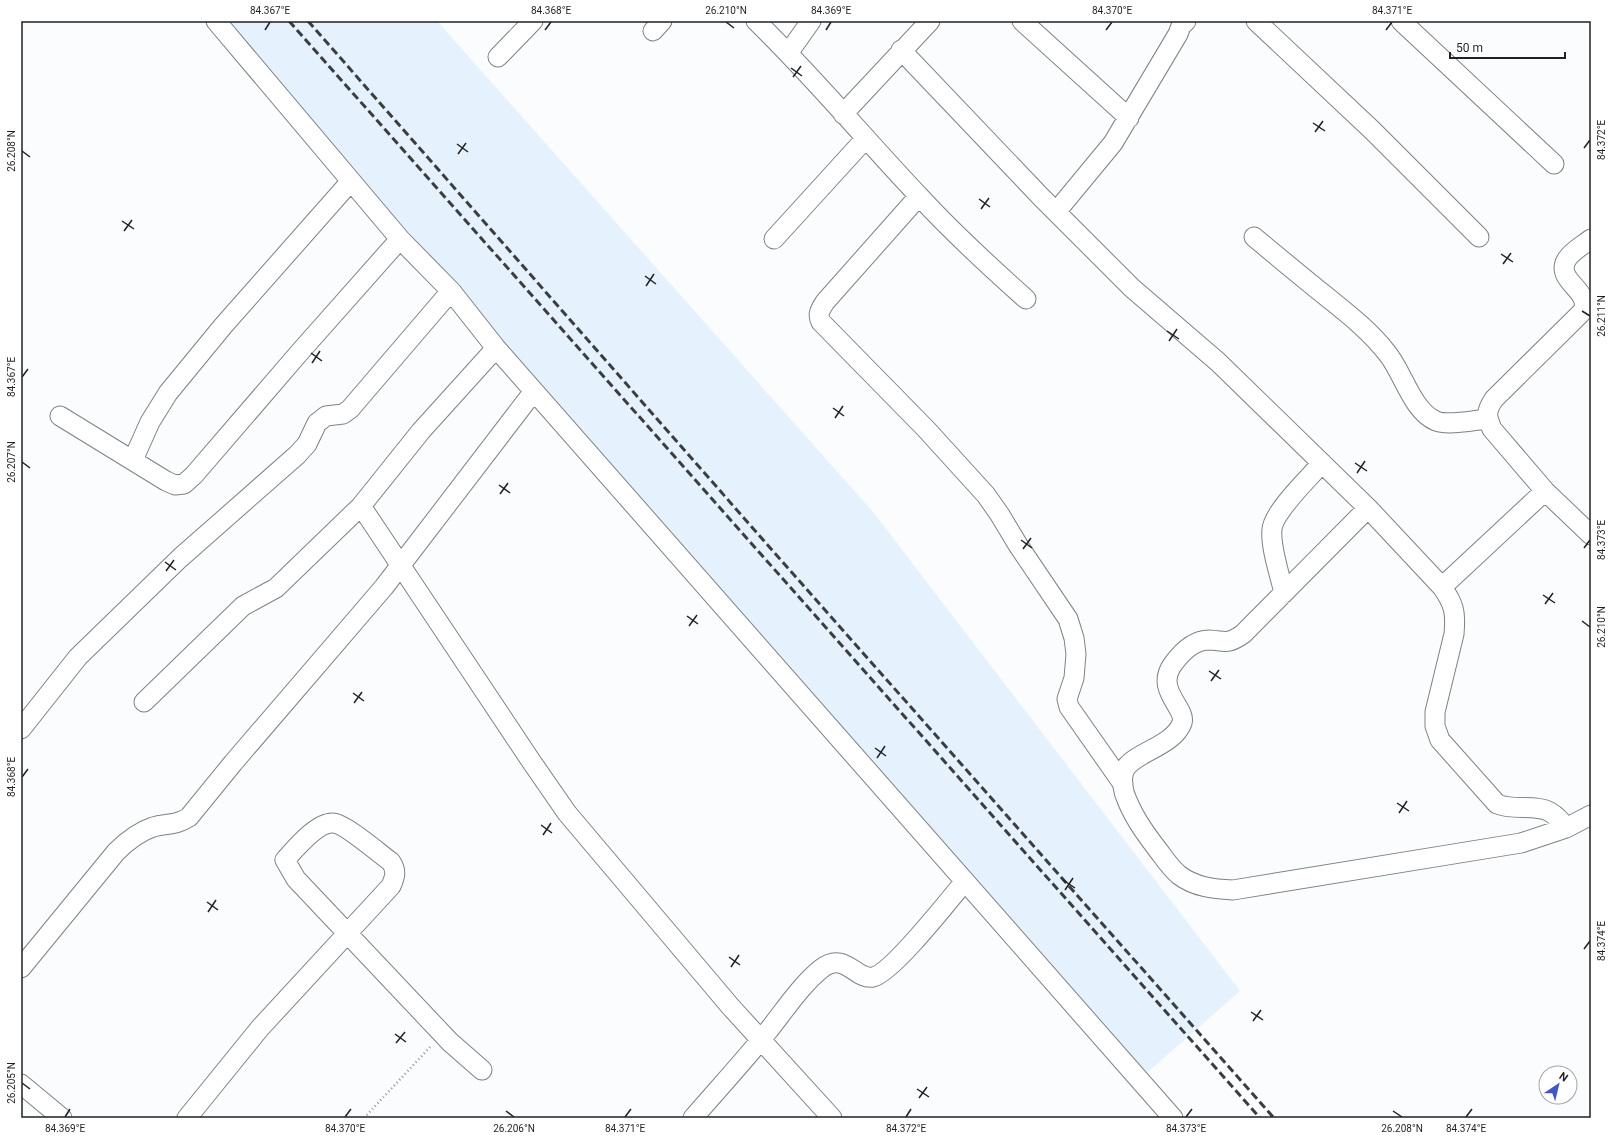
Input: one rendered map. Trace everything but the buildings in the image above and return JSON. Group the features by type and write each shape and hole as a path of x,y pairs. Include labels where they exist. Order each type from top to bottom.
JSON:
{"street":[{"path":"216,21 400,239 451,291 496,348 1173,1118"},
{"path":"498,56 533,21"},
{"path":"756,21 789,52 919,196 969,248 1026,299"},
{"path":"789,52 811,21"},
{"path":"844,114 901,50 930,21"},
{"path":"1022,21 1129,118"},
{"path":"1256,21 1372,130 1479,237"},
{"path":"1401,21 1554,164"},
{"path":"1056,212 1113,143 1178,34 1181,23"},
{"path":"901,50 1041,197 1132,288 1218,362 1368,508 1442,587 1451,600 1455,622 1454,634 1435,712 1435,726 1440,740 1497,804 1504,807 1542,809 1549,811 1557,817 1566,828"},
{"path":"774,238 866,138"},
{"path":"133,460 150,422 168,393 228,321 351,181"},
{"path":"919,196 824,302 819,310 818,316 821,322 926,429 986,495 1068,619 1074,638 1076,654 1074,678 1067,699 1069,707 1122,784 1126,799 1136,819 1178,874 1196,885 1212,889 1233,890 1258,887 1500,848 1541,838 1566,828 1591,815"},
{"path":"1254,237 1356,321 1379,343 1391,357 1415,400 1425,414 1437,421 1457,422 1488,419"},
{"path":"60,416 166,481 175,485 184,484 194,475 400,239"},
{"path":"1591,239 1567,259 1564,268 1566,277 1584,300 1584,309 1494,399 1488,408 1488,419 1492,429 1545,491 1591,535"},
{"path":"21,728 78,657 180,558 297,455 307,444 317,423 326,416 343,414 350,409 451,291"},
{"path":"144,702 244,606 276,588 361,506 420,431 496,348"},
{"path":"21,968 116,852 126,842 142,831 154,827 180,823 189,817 233,763 384,587 534,391"},
{"path":"1284,593 1273,546 1272,529 1281,509 1322,463"},
{"path":"1442,587 1545,491"},
{"path":"361,506 531,761 567,812 677,944 832,1118"},
{"path":"1122,784 1124,770 1132,762 1169,740 1178,730 1182,722 1181,714 1168,691 1167,678 1172,665 1195,643 1208,640 1222,642 1233,641 1243,634 1368,508"},
{"path":"187,1118 260,1028 349,933 391,886 395,877 395,868 391,862 344,827 333,823 322,826 311,834 285,860 296,879 349,933 443,1034 482,1070"},
{"path":"693,1118 761,1040 809,981 822,968 834,963 847,965 864,977 873,977 881,973 908,947 965,881"},
{"path":"21,1084 62,1118"}],"path":[{"path":"364,1118 443,1034"}],"shaded area":[{"path":"216,21 437,21 873,512 1240,991 1140,1079"}],"railway":[{"path":"289,21 1260,1118"},
{"path":"308,21 772,550 1274,1118"}]}
